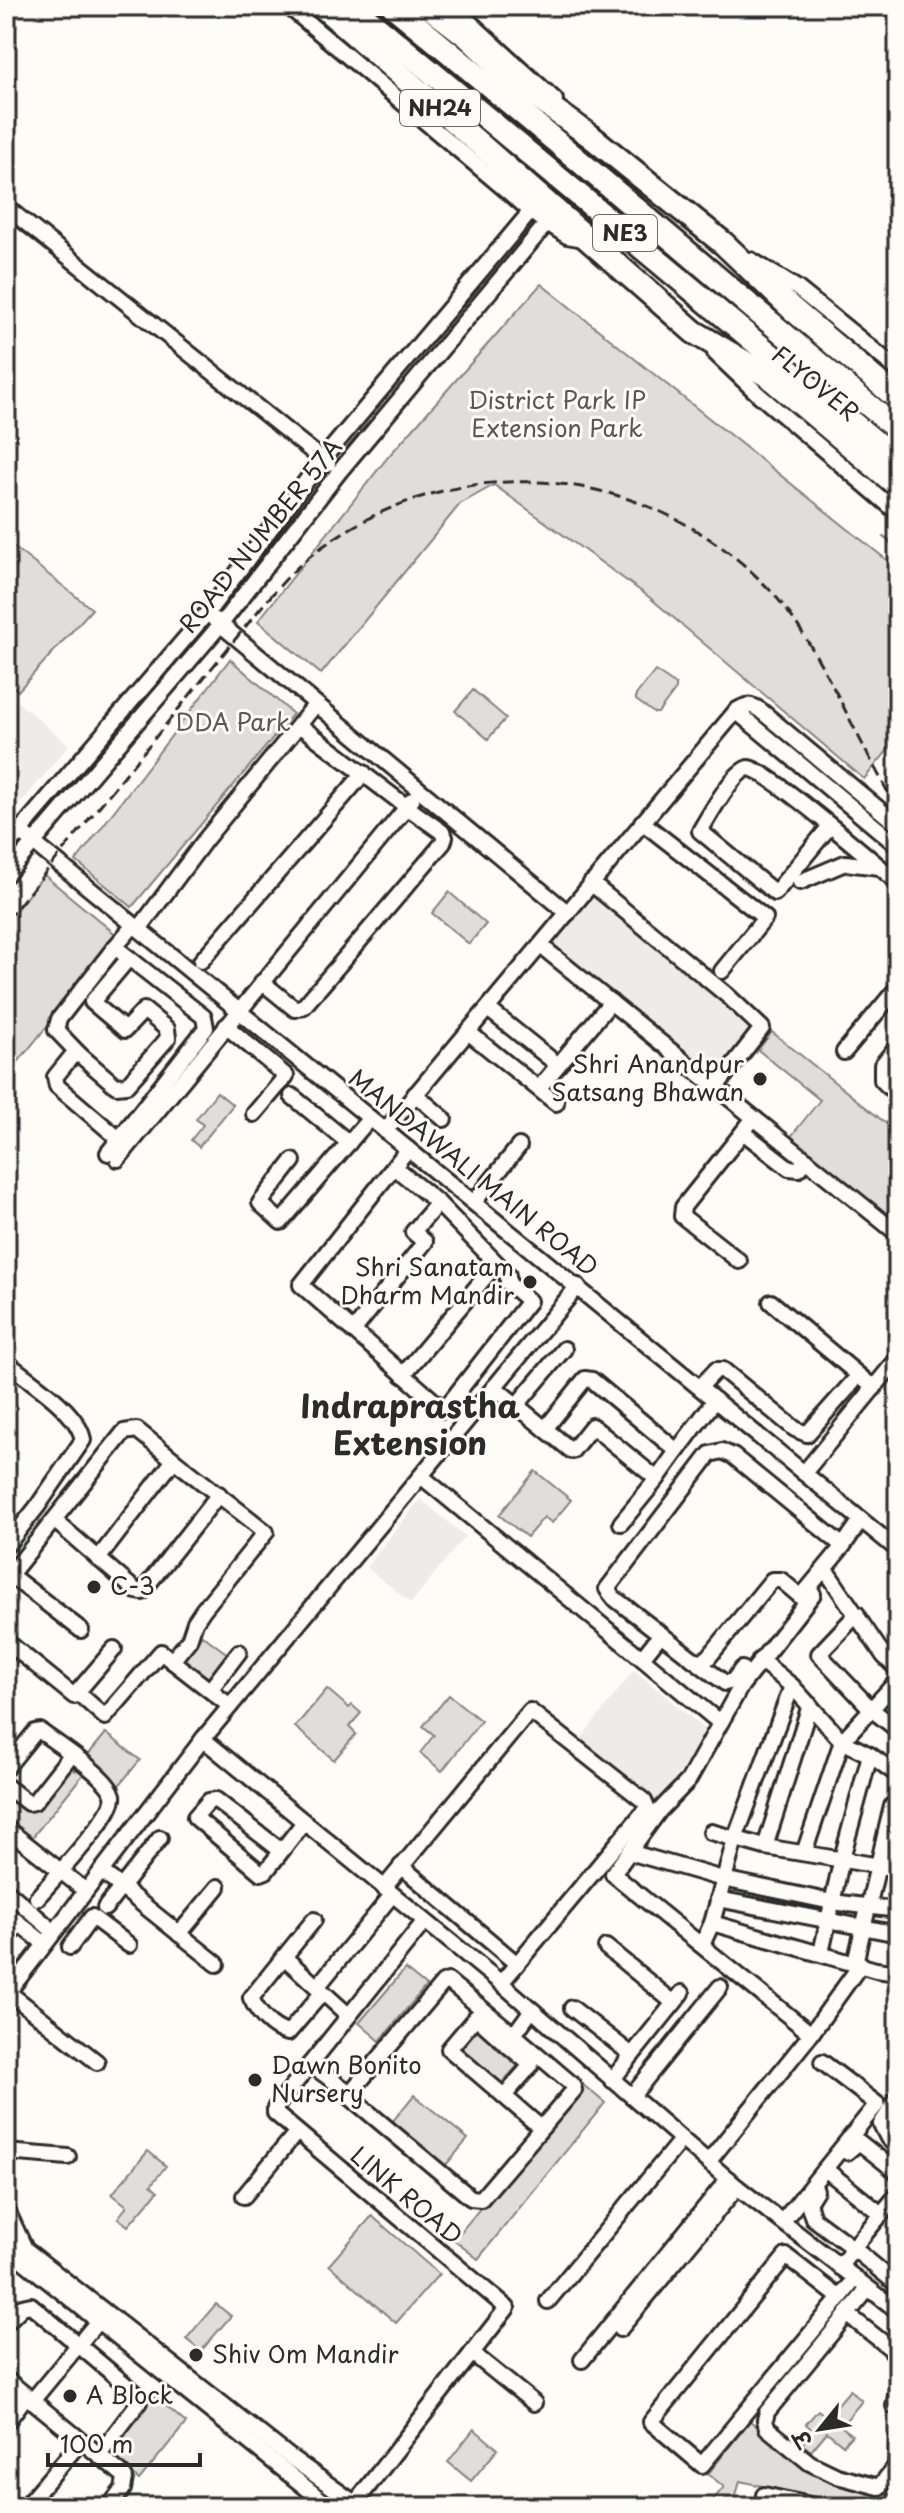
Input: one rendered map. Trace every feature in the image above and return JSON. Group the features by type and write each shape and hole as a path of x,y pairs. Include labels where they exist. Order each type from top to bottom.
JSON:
{"highway":[{"name":"NH24","path":"322,6 585,239"},
{"name":"NE3","path":"352,6 898,461"},
{"name":"NE3","path":"393,6 528,116 703,268 898,430"},
{"name":"FLYOVER","path":"428,6 467,36 518,84 589,135 723,243 791,308 898,399"},
{"name":"FLYOVER","path":"585,239 694,332 768,376 898,486"}],"street":[{"path":"288,6 531,211 567,236 585,239"},
{"path":"452,6 534,78 589,135"},
{"path":"6,207 339,472"},
{"name":"ROAD NUMBER 57A","path":"6,847 207,613 322,460 531,211"},
{"name":"ROAD NUMBER 57A","path":"6,875 221,624 339,472 547,223"},
{"path":"723,243 797,288 898,370"},
{"path":"694,332 758,394 898,513"},
{"path":"207,613 568,913"},
{"path":"129,958 92,1002 125,1030 144,1010 167,1029 168,1038 127,1085 116,1086 56,1030 59,1019 316,704"},
{"path":"385,1131 736,711 747,705 760,710 898,825"},
{"path":"736,711 898,846"},
{"path":"262,982 295,1009 304,1006 445,837 299,725"},
{"path":"830,826 775,893 700,831 737,775 749,768 757,769 776,782 881,867 898,883"},
{"path":"201,961 364,773"},
{"path":"115,947 204,1017 206,1028 119,1139 113,1156 226,1026 420,790"},
{"path":"642,822 765,918 722,971"},
{"name":"MANDAWALI MAIN ROAD","path":"19,831 898,1550"},
{"path":"800,882 845,863 881,867"},
{"path":"591,883 728,996 762,1028 716,1087"},
{"path":"541,946 898,1234"},
{"path":"844,1052 898,987"},
{"path":"544,1082 611,1002"},
{"path":"488,1009 558,1065"},
{"path":"226,1026 286,1076 254,1114"},
{"path":"468,1032 556,1103"},
{"path":"898,1045 882,1065 882,1080 898,1096"},
{"path":"80,1055 72,1056 55,1077 57,1086 119,1139"},
{"path":"415,1094 444,1119"},
{"path":"292,1096 349,1143"},
{"path":"293,1161 260,1203 281,1222 370,1118"},
{"path":"739,1261 682,1216 683,1207 754,1118"},
{"path":"743,1132 789,1168 799,1169 807,1160"},
{"path":"475,1201 519,1146"},
{"path":"394,1167 438,1203 508,1275 508,1283 529,1301 444,1410 301,1285 408,1149"},
{"path":"353,1331 425,1242 413,1232 438,1203"},
{"path":"403,1375 496,1264"},
{"path":"97,2062 7,1994 203,1739 578,1286"},
{"path":"771,1302 874,1388"},
{"path":"516,1406 564,1349"},
{"path":"804,1473 898,1358"},
{"path":"6,1362 67,1411 83,1440 6,1546"},
{"path":"700,1387 716,1370 723,1370 795,1429 807,1434 853,1382"},
{"path":"545,1429 585,1379 592,1380 677,1451"},
{"path":"494,1387 572,1451 592,1426 657,1479"},
{"path":"621,1523 715,1400"},
{"path":"81,1630 8,1577 124,1432 137,1430 266,1532 203,1610 189,1640 172,1661"},
{"path":"843,1546 733,1456 722,1451 710,1454 607,1589 614,1598 725,1683 733,1681 864,1522"},
{"path":"98,1559 174,1460"},
{"path":"421,1476 719,1722"},
{"path":"54,1520 136,1591 142,1592 219,1494"},
{"path":"811,2034 615,1878 614,1870 659,1811 688,1781 719,1722 760,1660 829,1575 864,1522"},
{"path":"829,1575 884,1656 898,1670"},
{"path":"693,1659 700,1661 708,1658 772,1580 781,1580 801,1597"},
{"path":"857,1614 819,1654 871,1709 898,1730"},
{"path":"642,1658 661,1634"},
{"path":"6,1641 74,1696 114,1649"},
{"path":"77,1692 105,1717 161,1652 230,1706"},
{"path":"210,1690 239,1652"},
{"path":"760,1660 792,1686 842,1741 870,1755 898,1775"},
{"path":"804,1853 842,1741 898,1680"},
{"path":"702,1945 712,1923 735,1839 792,1686"},
{"path":"765,1847 810,1705"},
{"path":"314,1920 251,1998 266,2019 282,2032 288,2033 320,1990 388,1891 401,1866 530,1711 644,1801 647,1808 501,1983"},
{"path":"6,1768 37,1731 94,1771 113,1793 114,1801 105,1818 37,1898"},
{"path":"203,1739 501,1983 732,2183 898,2311"},
{"path":"6,1786 28,1803 34,1802 71,1755"},
{"path":"821,1953 842,1858 870,1755"},
{"path":"709,2161 811,2034 858,1964 862,1929 877,1864 892,1806 898,1799"},
{"path":"280,1850 216,1800 209,1801 195,1816 196,1821 257,1872 266,1871 304,1822"},
{"path":"6,1828 86,1891"},
{"path":"711,1832 765,1847 898,1869"},
{"path":"105,1908 160,1838"},
{"path":"629,1852 723,1879 832,1902 898,1910"},
{"path":"401,1866 517,1964"},
{"path":"101,1871 217,1964"},
{"path":"179,1934 218,1887"},
{"path":"6,1890 50,1938"},
{"path":"718,1899 898,1934"},
{"path":"71,1911 87,1924"},
{"path":"6,1913 50,1938"},
{"path":"70,1947 92,1917 129,1945"},
{"name":"LINK ROAD","path":"355,2506 507,2308 276,2115 275,2110 310,2064 424,1922"},
{"path":"6,1941 19,1923"},
{"path":"712,1923 876,1970 898,1973"},
{"path":"606,1947 678,1998 612,2080"},
{"path":"284,1957 348,2015"},
{"path":"350,2093 443,1983 448,1981 508,2038 531,2065 504,2096"},
{"path":"632,2096 720,1987"},
{"path":"572,2008 632,2055"},
{"path":"508,2038 531,2011"},
{"path":"310,2064 350,2093 352,2100 476,2200 481,2199 541,2128 574,2087 476,2017 449,2049 541,2128"},
{"path":"783,2221 877,2104 822,2062"},
{"path":"898,2098 881,2124 888,2138 898,2147"},
{"path":"244,2196 296,2133"},
{"path":"548,2301 681,2140"},
{"path":"898,2173 859,2142 854,2144 808,2203 813,2218 898,2285"},
{"path":"6,2152 68,2157"},
{"path":"830,2173 881,2214"},
{"path":"586,2363 732,2183"},
{"path":"840,2267 898,2194"},
{"path":"6,2208 16,2256"},
{"path":"6,2233 16,2256 103,2316 243,2429 330,2507"},
{"path":"840,2298 786,2256 651,2422 702,2465 840,2298 855,2279"},
{"path":"868,2289 767,2412 765,2420 767,2428 810,2463 837,2476 879,2487 895,2472 898,2438"},
{"path":"6,2323 22,2307 31,2305 136,2392 140,2399 99,2455"},
{"path":"847,2314 898,2358"},
{"path":"6,2423 103,2316"},
{"path":"472,2353 534,2403"},
{"path":"6,2379 125,2478 123,2489 109,2507"},
{"path":"898,2386 894,2406 898,2408"},
{"path":"243,2429 355,2506"},
{"path":"25,2507 81,2441"},
{"path":"764,2495 819,2507"}],"shaded area":[{"path":"6,692 69,745 6,821"},
{"path":"601,884 769,1022 765,1033 719,1084 550,946"},
{"path":"420,1499 465,1536 411,1603 366,1567"},
{"path":"634,1670 708,1732 656,1806 579,1741"}],"green space":[{"name":"District Park IP Extension Park","path":"541,284 898,569 898,738 864,779 649,597 494,485 460,504 321,674 258,621 388,457"},
{"path":"6,541 92,609 18,691 6,680"},
{"name":"DDA Park","path":"230,659 293,714 132,907 76,861"},
{"path":"655,671 676,685 658,713 636,700 636,695"},
{"path":"473,690 506,718 488,739 455,711"},
{"path":"44,875 119,937 6,1077 6,922"},
{"path":"449,892 486,924 469,944 432,913"},
{"path":"772,1032 898,1133 898,1226 789,1139 820,1100 758,1050"},
{"path":"217,1092 233,1105 199,1147 191,1140 203,1125 196,1119"},
{"path":"535,1471 571,1500 552,1523 544,1517 527,1537 499,1515"},
{"path":"202,1635 229,1655 207,1683 181,1662"},
{"path":"327,1689 349,1708 352,1705 361,1713 349,1727 356,1734 334,1760 295,1727"},
{"path":"449,1695 481,1721 442,1771 420,1753 434,1735 423,1726"},
{"path":"106,1733 140,1760 112,1794 85,1772 31,1839 6,1819 6,1788 29,1806 64,1763 75,1771"},
{"path":"405,1969 426,1986 380,2041 359,2023"},
{"path":"478,2029 519,2064 501,2084 461,2049"},
{"path":"582,2084 605,2103 478,2259 454,2240"},
{"path":"414,2095 468,2139 445,2166 392,2122"},
{"path":"148,2151 166,2166 151,2185 158,2191 128,2226 118,2218 127,2206 112,2194"},
{"path":"372,2216 439,2274 396,2323 329,2265"},
{"path":"216,2304 231,2316 201,2351 186,2339"},
{"path":"850,2390 862,2401 841,2426 852,2435 843,2445 827,2432 811,2451 802,2444 813,2431 806,2424 818,2410 827,2417"},
{"path":"151,2393 186,2423 139,2480 106,2452"},
{"path":"750,2421 828,2481 898,2497 896,2507 854,2507 740,2481 733,2507 707,2507 724,2487 708,2474"},
{"path":"474,2429 498,2449 471,2481 448,2462"}],"waterway":[{"path":"884,537 898,548"}],"railway":[{"path":"6,921 259,610 299,566 368,519 426,495 486,484 547,483 607,493 665,513 718,545 767,587 798,626 898,811"}],"place":[{"name":"Shri Anandpur Satsang Bhawan","path":"760,1079"},
{"name":"Shri Sanatam Dharm Mandir","path":"530,1282"},
{"name":"C-3","path":"94,1587"},
{"name":"Dawn Bonito Nursery","path":"255,2080"},
{"name":"Shiv Om Mandir","path":"196,2355"},
{"name":"A Block","path":"70,2396"}],"district":[{"name":"Indraprastha Extension","path":"410,1426"}]}
